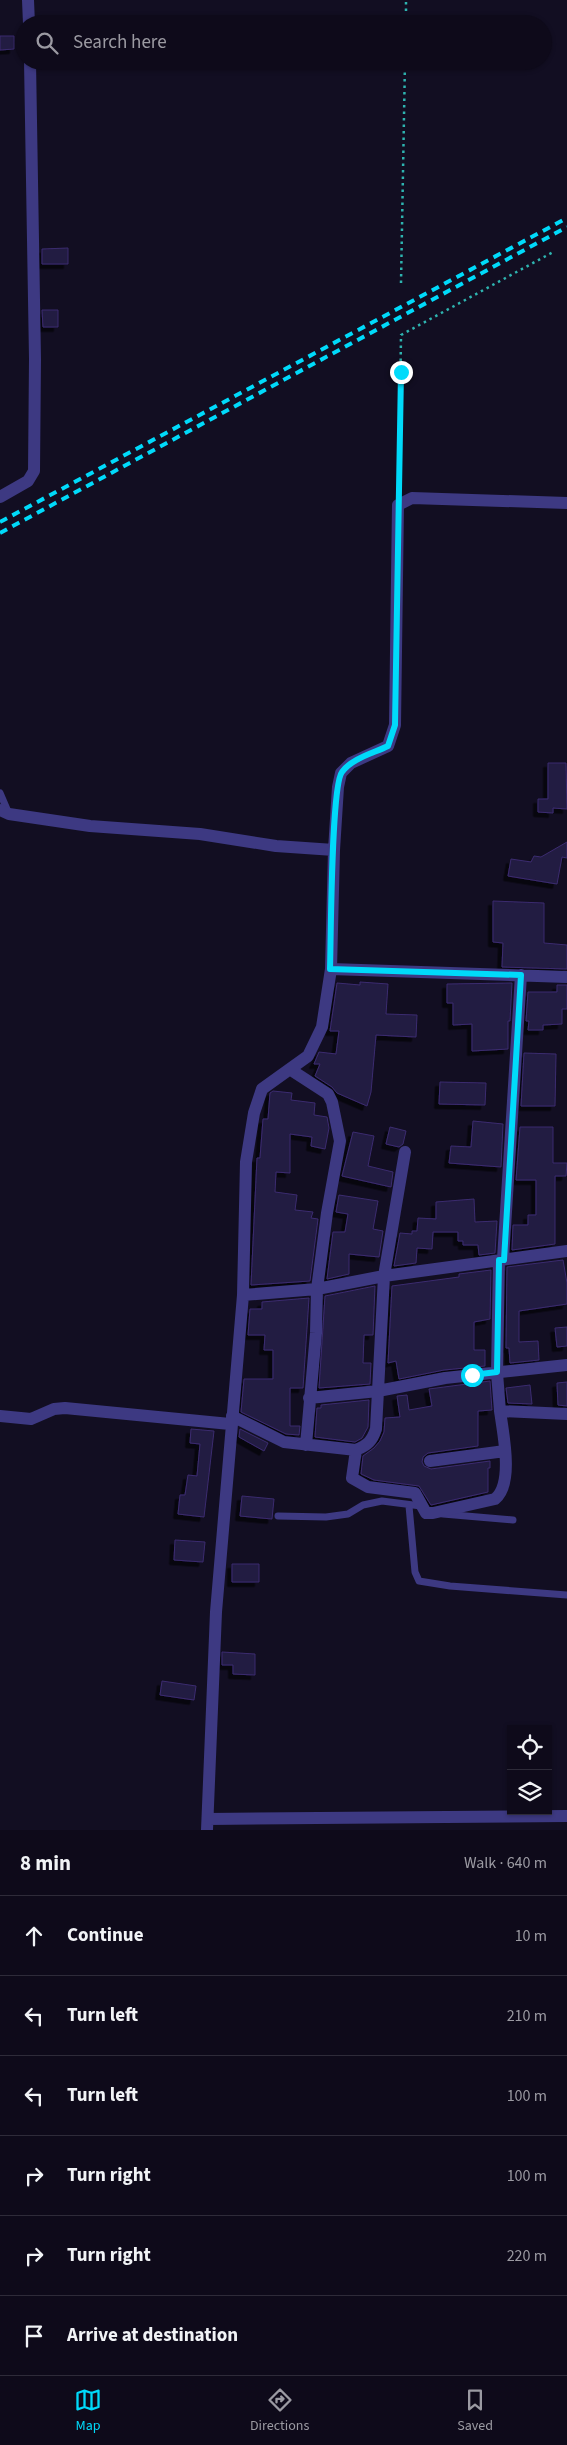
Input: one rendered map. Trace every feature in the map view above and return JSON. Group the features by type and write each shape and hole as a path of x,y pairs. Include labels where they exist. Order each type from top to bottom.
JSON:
{"street":[{"path":"28,0 29,15"},
{"path":"0,496 28,481 34,471 35,359 30,70"},
{"path":"567,503 412,498 398,505 395,725 388,746 352,763 341,773 338,787 334,850 330,969 322,1027 308,1056 262,1089 254,1113 246,1162 243,1294 216,1612 207,1824 567,1816"},
{"path":"5,812 90,826 200,834 276,846 334,850"},
{"path":"330,969 567,977"},
{"path":"356,1450 352,1478 368,1487 415,1493 415,1506 426,1513 495,1499 502,1494 505,1481 505,1451 497,1372 501,1260 521,975"},
{"path":"291,1070 328,1094 332,1102 340,1141 327,1213 317,1289 316,1333 306,1444"},
{"path":"0,1416 31,1419 54,1409 66,1408 231,1420 284,1442 356,1450 366,1446 373,1439 376,1429 384,1276 405,1152"},
{"path":"243,1294 317,1289 384,1276 567,1251"},
{"path":"309,1398 378,1391 445,1378 567,1365"},
{"path":"500,1411 567,1414"},
{"path":"430,1461 505,1451"}],"lane":[{"path":"0,793 5,812"},
{"path":"278,1516 326,1517 348,1514 363,1505 382,1501 415,1506 415,1572 418,1581 450,1586 567,1595"},
{"path":"433,1513 512,1520"}],"path":[{"path":"406,0 406,15"},
{"path":"402,283 405,70"},
{"path":"398,505 401,335 555,251"}],"building":[{"path":"0,36 14,36 14,49 0,50"},
{"path":"68,248 68,264 42,264 42,249"},
{"path":"42,310 58,310 58,327 43,327"},
{"path":"548,763 566,763 567,809 553,808 553,813 538,812 538,799 548,799"},
{"path":"567,842 567,858 562,857 557,884 508,876 511,859 531,862 534,856 541,857"},
{"path":"493,901 544,903 544,943 567,945 567,969 502,967 503,943 493,942"},
{"path":"360,982 388,984 386,1014 417,1015 416,1037 376,1035 371,1092 367,1106 337,1093 332,1087 315,1076 320,1064 314,1064 319,1052 336,1054 339,1031 330,1031 337,983 360,985"},
{"path":"512,983 510,1021 508,1021 508,1049 472,1051 472,1024 453,1025 453,1003 447,1003 447,984"},
{"path":"557,985 567,985 567,1009 562,1009 562,1024 543,1025 543,1030 528,1030 529,1021 526,1021 528,992 557,992"},
{"path":"524,1053 556,1054 555,1106 521,1106"},
{"path":"440,1082 486,1083 485,1105 439,1104"},
{"path":"273,1091 292,1093 291,1100 315,1103 314,1115 327,1117 329,1128 325,1149 311,1146 312,1137 290,1134 290,1173 276,1172 275,1192 297,1195 295,1210 313,1212 311,1218 318,1219 310,1281 251,1285 257,1158 260,1158 263,1119 268,1119 270,1093"},
{"path":"473,1121 503,1124 501,1167 449,1163 451,1146 471,1147"},
{"path":"390,1127 406,1131 403,1144 399,1147 386,1144"},
{"path":"520,1127 553,1127 553,1163 567,1163 566,1176 555,1176 555,1244 512,1250 513,1225 528,1225 528,1215 536,1215 536,1180 516,1180"},
{"path":"353,1132 374,1136 368,1166 393,1172 391,1187 342,1176"},
{"path":"339,1195 378,1201 373,1229 383,1231 379,1257 349,1254 349,1274 327,1279 333,1232 345,1232 348,1214 336,1212"},
{"path":"474,1199 475,1222 497,1221 495,1253 479,1255 478,1245 463,1245 463,1241 458,1241 458,1232 433,1232 432,1249 417,1248 416,1263 394,1266 400,1233 412,1234 412,1231 417,1231 418,1218 436,1219 436,1202"},
{"path":"563,1260 567,1283 567,1304 519,1311 519,1342 538,1341 539,1360 510,1363 509,1348 506,1348 507,1267"},
{"path":"491,1270 490,1319 474,1322 474,1350 485,1350 485,1366 444,1370 399,1379 396,1361 388,1363 392,1286 459,1277 459,1274"},
{"path":"375,1286 373,1335 364,1335 363,1363 371,1363 370,1384 319,1388 325,1296"},
{"path":"309,1298 303,1388 290,1388 290,1426 300,1426 299,1435 286,1434 241,1412 244,1379 273,1379 273,1350 264,1350 265,1335 248,1335 250,1309 262,1309 262,1302"},
{"path":"567,1327 567,1346 557,1347 555,1328"},
{"path":"490,1381 492,1410 478,1411 478,1446 428,1453 423,1457 422,1462 424,1466 431,1469 490,1461 490,1468 488,1468 488,1492 431,1505 419,1486 374,1480 361,1474 363,1456 380,1441 384,1432 385,1418 400,1417 397,1396 407,1395 409,1410 432,1406 429,1389"},
{"path":"567,1382 567,1406 558,1405 557,1383"},
{"path":"530,1385 532,1404 508,1403 506,1388"},
{"path":"369,1400 368,1427 362,1438 355,1442 315,1437 317,1408 321,1408 321,1405"},
{"path":"191,1429 214,1431 204,1517 178,1514 180,1495 185,1495 188,1475 197,1476 200,1444 190,1443"},
{"path":"240,1429 268,1443 264,1451 239,1437"},
{"path":"242,1496 274,1499 272,1519 240,1516"},
{"path":"175,1540 205,1542 203,1562 174,1560"},
{"path":"232,1564 259,1564 259,1582 232,1582"},
{"path":"222,1652 255,1654 255,1675 233,1674 233,1665 222,1665"},
{"path":"162,1681 196,1686 194,1700 160,1695"}],"railway":[{"path":"0,522 567,218"},
{"path":"0,533 567,227"}],"route":[{"path":"401,372 394,675 395,725 392,739 388,746 352,763 341,773 338,787 334,850 330,969 521,975 504,1260 499,1260 497,1372 472,1375"}]}
